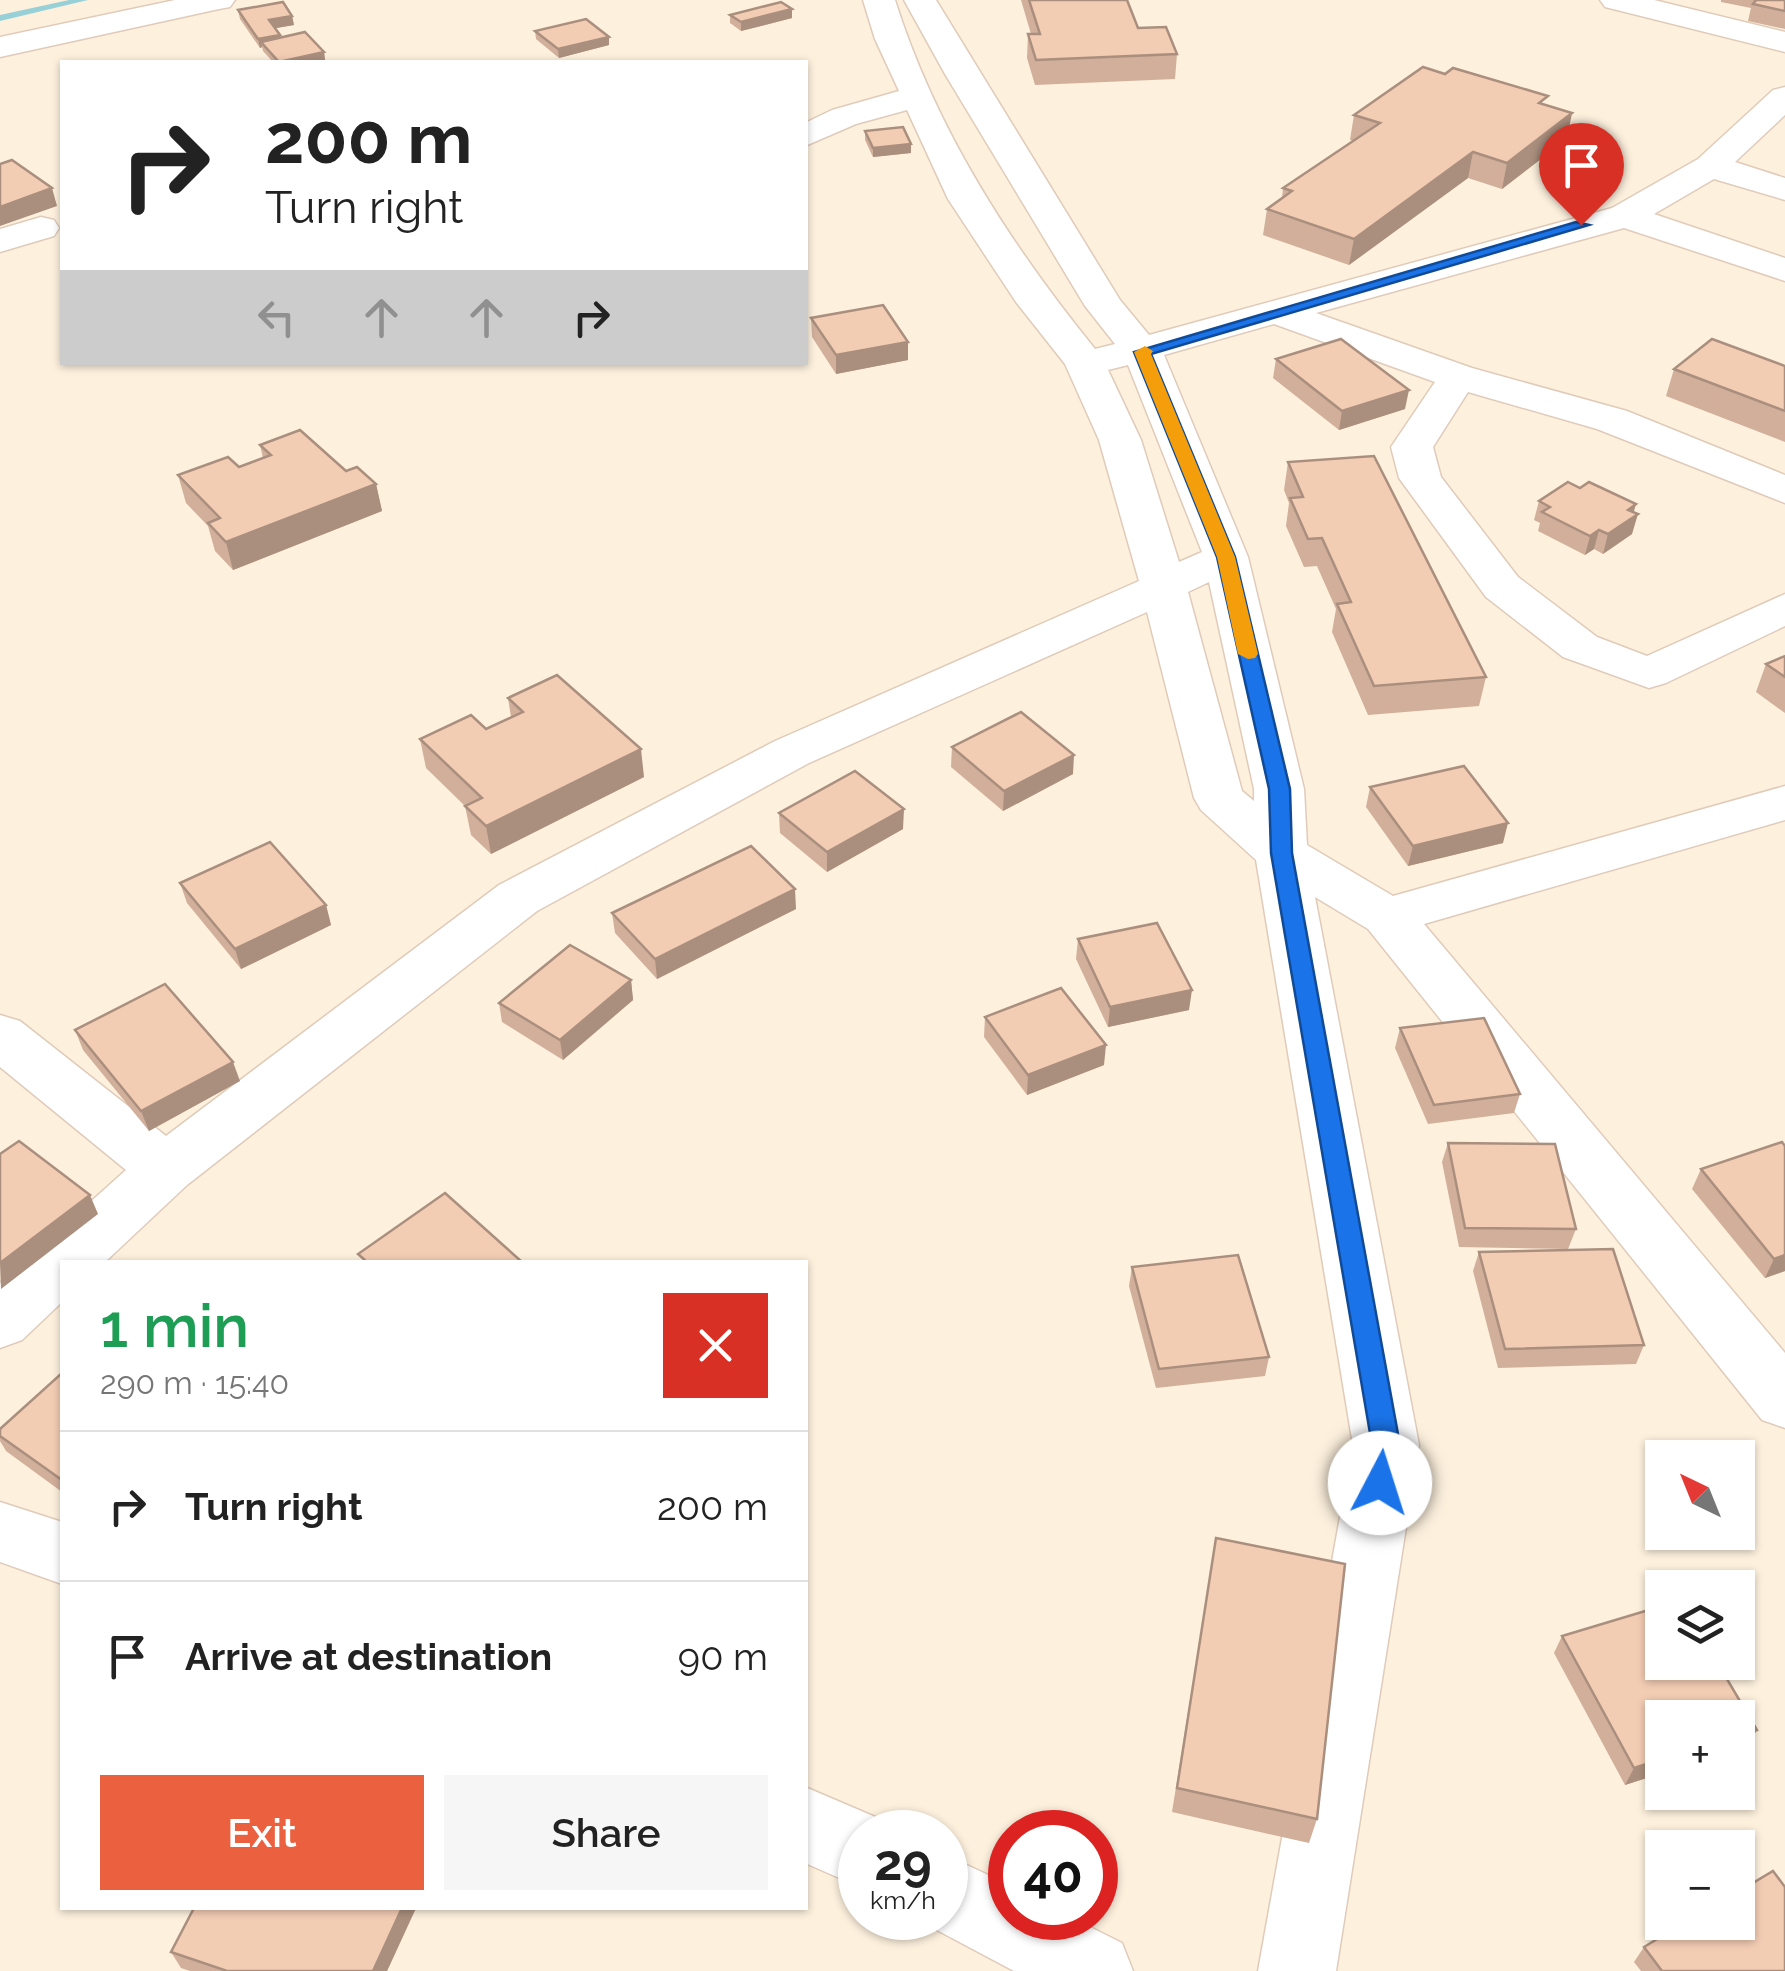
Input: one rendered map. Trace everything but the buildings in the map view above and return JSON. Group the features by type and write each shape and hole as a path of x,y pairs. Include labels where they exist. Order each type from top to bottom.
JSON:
{"street":[{"path":"0,47 220,0"},
{"path":"879,0 891,39 966,198 1030,294 1084,362 1120,440 1164,584 1219,798 1281,853 1387,916 1785,1400"},
{"path":"920,0 960,74 1104,306 1142,352 1226,557 1280,789 1281,853 1386,1445 1297,1971"},
{"path":"1616,0 1785,42"},
{"path":"808,135 844,117 918,96"},
{"path":"1084,362 1142,352 1626,216 1710,166 1785,97"},
{"path":"1710,166 1785,189"},
{"path":"1626,216 1785,270"},
{"path":"0,241 40,228"},
{"path":"1274,312 1363,340 1458,377 1612,420 1785,490"},
{"path":"1458,377 1412,447 1420,478 1502,588 1580,647 1649,673 1785,608"},
{"path":"68,1260 166,1169 518,898 792,752 1062,634 1226,557"},
{"path":"1387,916 1785,803"},
{"path":"0,1036 166,1169"},
{"path":"0,1322 60,1268"},
{"path":"0,1532 60,1552"},
{"path":"808,1825 838,1839"},
{"path":"968,1906 1094,1971"}],"waterway":[{"path":"0,18 83,0"}],"slow traffic":[{"path":"1145,351 1142,352 1226,557 1248,654"}],"route":[{"path":"1380,1483 1386,1445 1281,853 1280,789 1226,557 1142,352 1581,225"}]}
